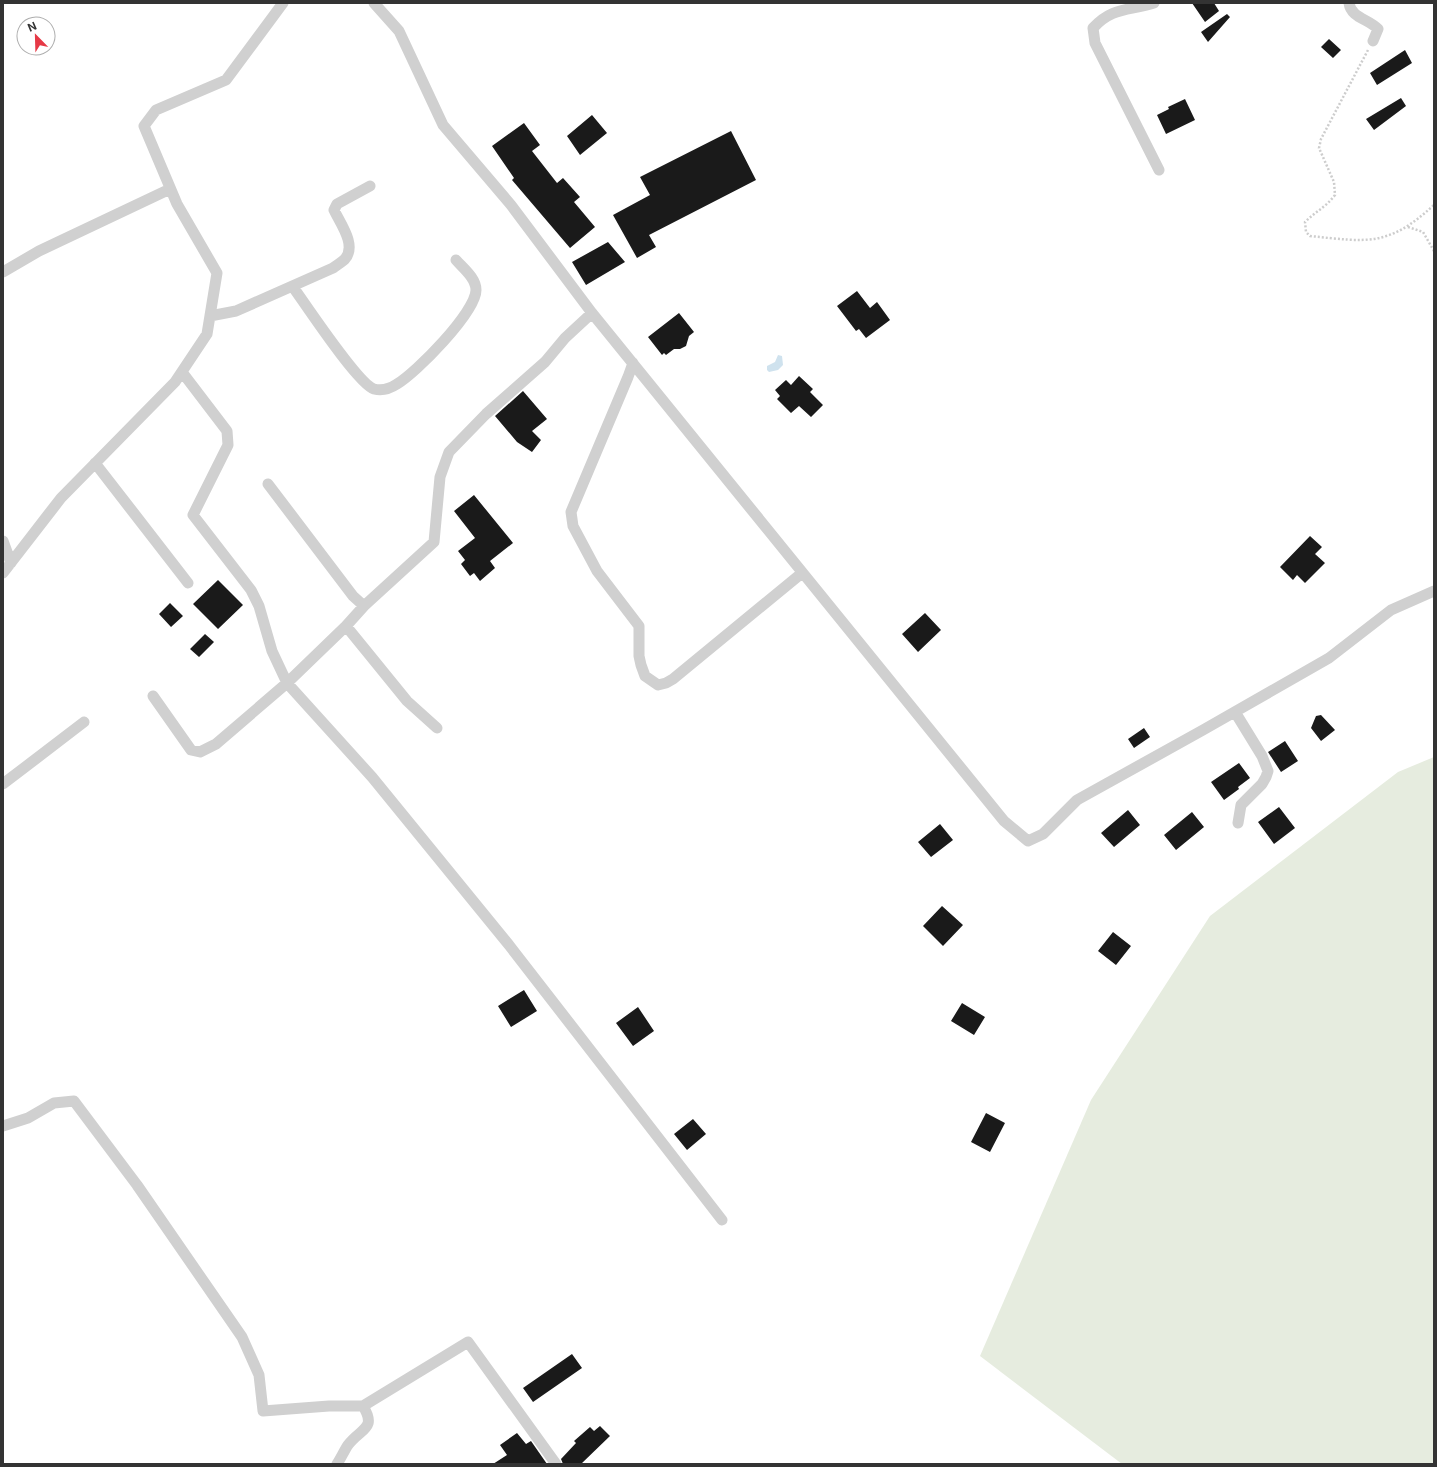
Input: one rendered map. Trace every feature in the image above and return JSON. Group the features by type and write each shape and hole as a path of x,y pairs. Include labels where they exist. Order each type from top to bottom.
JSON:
{"street":[{"path":"3,573 60,498 175,382 207,334 217,273 177,204 144,126 156,110 226,80 283,3"},
{"path":"374,3 399,31 443,125 511,205 592,313 1004,821 1028,841 1043,834 1077,800 1329,658 1391,610 1434,591"},
{"path":"1154,3 1134,9 1116,11 1103,17 1093,28 1095,43 1159,170"},
{"path":"1349,3 1354,14 1374,25 1378,29 1373,41"},
{"path":"210,316 236,311 294,287 333,268 346,258 349,252 349,243 334,210 336,204 370,186"},
{"path":"3,272 39,251 170,189"},
{"path":"294,287 344,358 372,389 381,390 397,384 409,375 436,349 459,323 474,296 476,289 472,278 456,260"},
{"path":"153,696 191,750 200,752 216,744 287,682 346,626 364,606 434,542 440,477 449,452 486,414 545,362 565,338 592,313"},
{"path":"633,362 571,512 573,526 597,571 639,626 639,656 645,676 658,684 666,683 673,679 802,573"},
{"path":"182,372 227,431 228,445 193,515 251,590 259,606 272,652 287,682 372,777 499,933 722,1220"},
{"path":"95,463 188,583"},
{"path":"268,484 353,596 364,606"},
{"path":"3,541 11,562"},
{"path":"346,626 407,701 437,728"},
{"path":"1235,712 1262,756 1268,771 1262,784 1241,805 1238,822"},
{"path":"3,784 84,722"},
{"path":"3,1126 28,1118 54,1103 74,1101 137,1185 242,1337 259,1375 263,1411 363,1406 468,1342 556,1464"},
{"path":"337,1464 349,1444 369,1423 369,1416 363,1406"}],"path":[{"path":"1373,41 1342,102 1321,138 1319,148 1334,182 1335,195 1326,206 1312,215 1305,222 1305,229 1310,236 1355,241 1386,237 1408,227 1434,205"},
{"path":"1408,227 1423,232 1434,251"}],"shaded area":[{"path":"1434,757 1434,1464 1122,1464 980,1356 1091,1100 1210,916 1398,772"}],"water":[{"path":"778,355 782,356 783,365 778,370 769,372 767,370 767,366 775,362"}],"building":[{"path":"1192,3 1214,3 1219,11 1205,22"},
{"path":"1227,14 1230,17 1208,42 1201,32"},
{"path":"1329,39 1341,50 1333,58 1321,47"},
{"path":"1405,50 1412,63 1377,85 1370,73"},
{"path":"1401,98 1406,106 1374,130 1366,119"},
{"path":"1185,99 1195,120 1166,134 1157,115 1169,109 1168,107"},
{"path":"592,115 607,133 580,155 567,136"},
{"path":"524,123 540,145 532,151 557,183 563,178 580,197 574,202 595,227 570,248 512,180 514,178 492,146"},
{"path":"731,131 756,180 649,235 656,247 637,258 613,215 650,195 640,177"},
{"path":"608,242 625,262 586,285 572,262"},
{"path":"857,291 870,308 877,302 890,320 866,338 859,329 856,331 837,306"},
{"path":"679,313 694,332 689,336 686,346 680,349 674,349 666,355 664,353 662,355 648,337"},
{"path":"799,376 813,389 810,392 823,405 811,417 799,406 791,413 777,399 780,396 775,390 786,380 791,385"},
{"path":"523,391 547,419 532,431 541,440 532,452 517,442 495,416"},
{"path":"474,495 513,543 490,561 495,568 480,581 474,573 470,576 461,564 465,560 458,551 475,538 454,511"},
{"path":"1310,536 1322,547 1315,554 1325,563 1305,583 1297,575 1293,580 1280,567"},
{"path":"218,580 243,605 218,629 193,604"},
{"path":"170,603 183,616 171,627 159,614"},
{"path":"925,613 941,630 918,652 902,634"},
{"path":"205,634 214,642 199,657 190,649"},
{"path":"1321,715 1335,730 1321,741 1311,728 1316,716"},
{"path":"1144,728 1150,737 1134,748 1128,739"},
{"path":"1285,741 1298,761 1281,772 1268,752"},
{"path":"1239,763 1250,778 1238,787 1239,789 1224,800 1211,782"},
{"path":"1279,807 1295,828 1274,844 1258,822"},
{"path":"1128,810 1140,825 1114,847 1101,833"},
{"path":"1192,812 1204,827 1176,850 1164,835"},
{"path":"940,824 953,840 931,857 918,842"},
{"path":"942,906 963,925 943,946 923,926"},
{"path":"1113,932 1131,946 1116,965 1098,951"},
{"path":"524,990 537,1011 511,1027 498,1006"},
{"path":"962,1003 985,1017 974,1035 951,1021"},
{"path":"638,1007 654,1031 633,1046 616,1023"},
{"path":"986,1113 1005,1123 990,1152 971,1142"},
{"path":"693,1119 706,1134 687,1150 674,1134"},
{"path":"572,1354 582,1368 533,1402 523,1388"},
{"path":"600,1426 610,1436 581,1464 563,1464 561,1459 576,1443 574,1441 590,1427 594,1431"},
{"path":"517,1433 526,1444 531,1441 547,1464 493,1464 507,1455 500,1445"}]}
